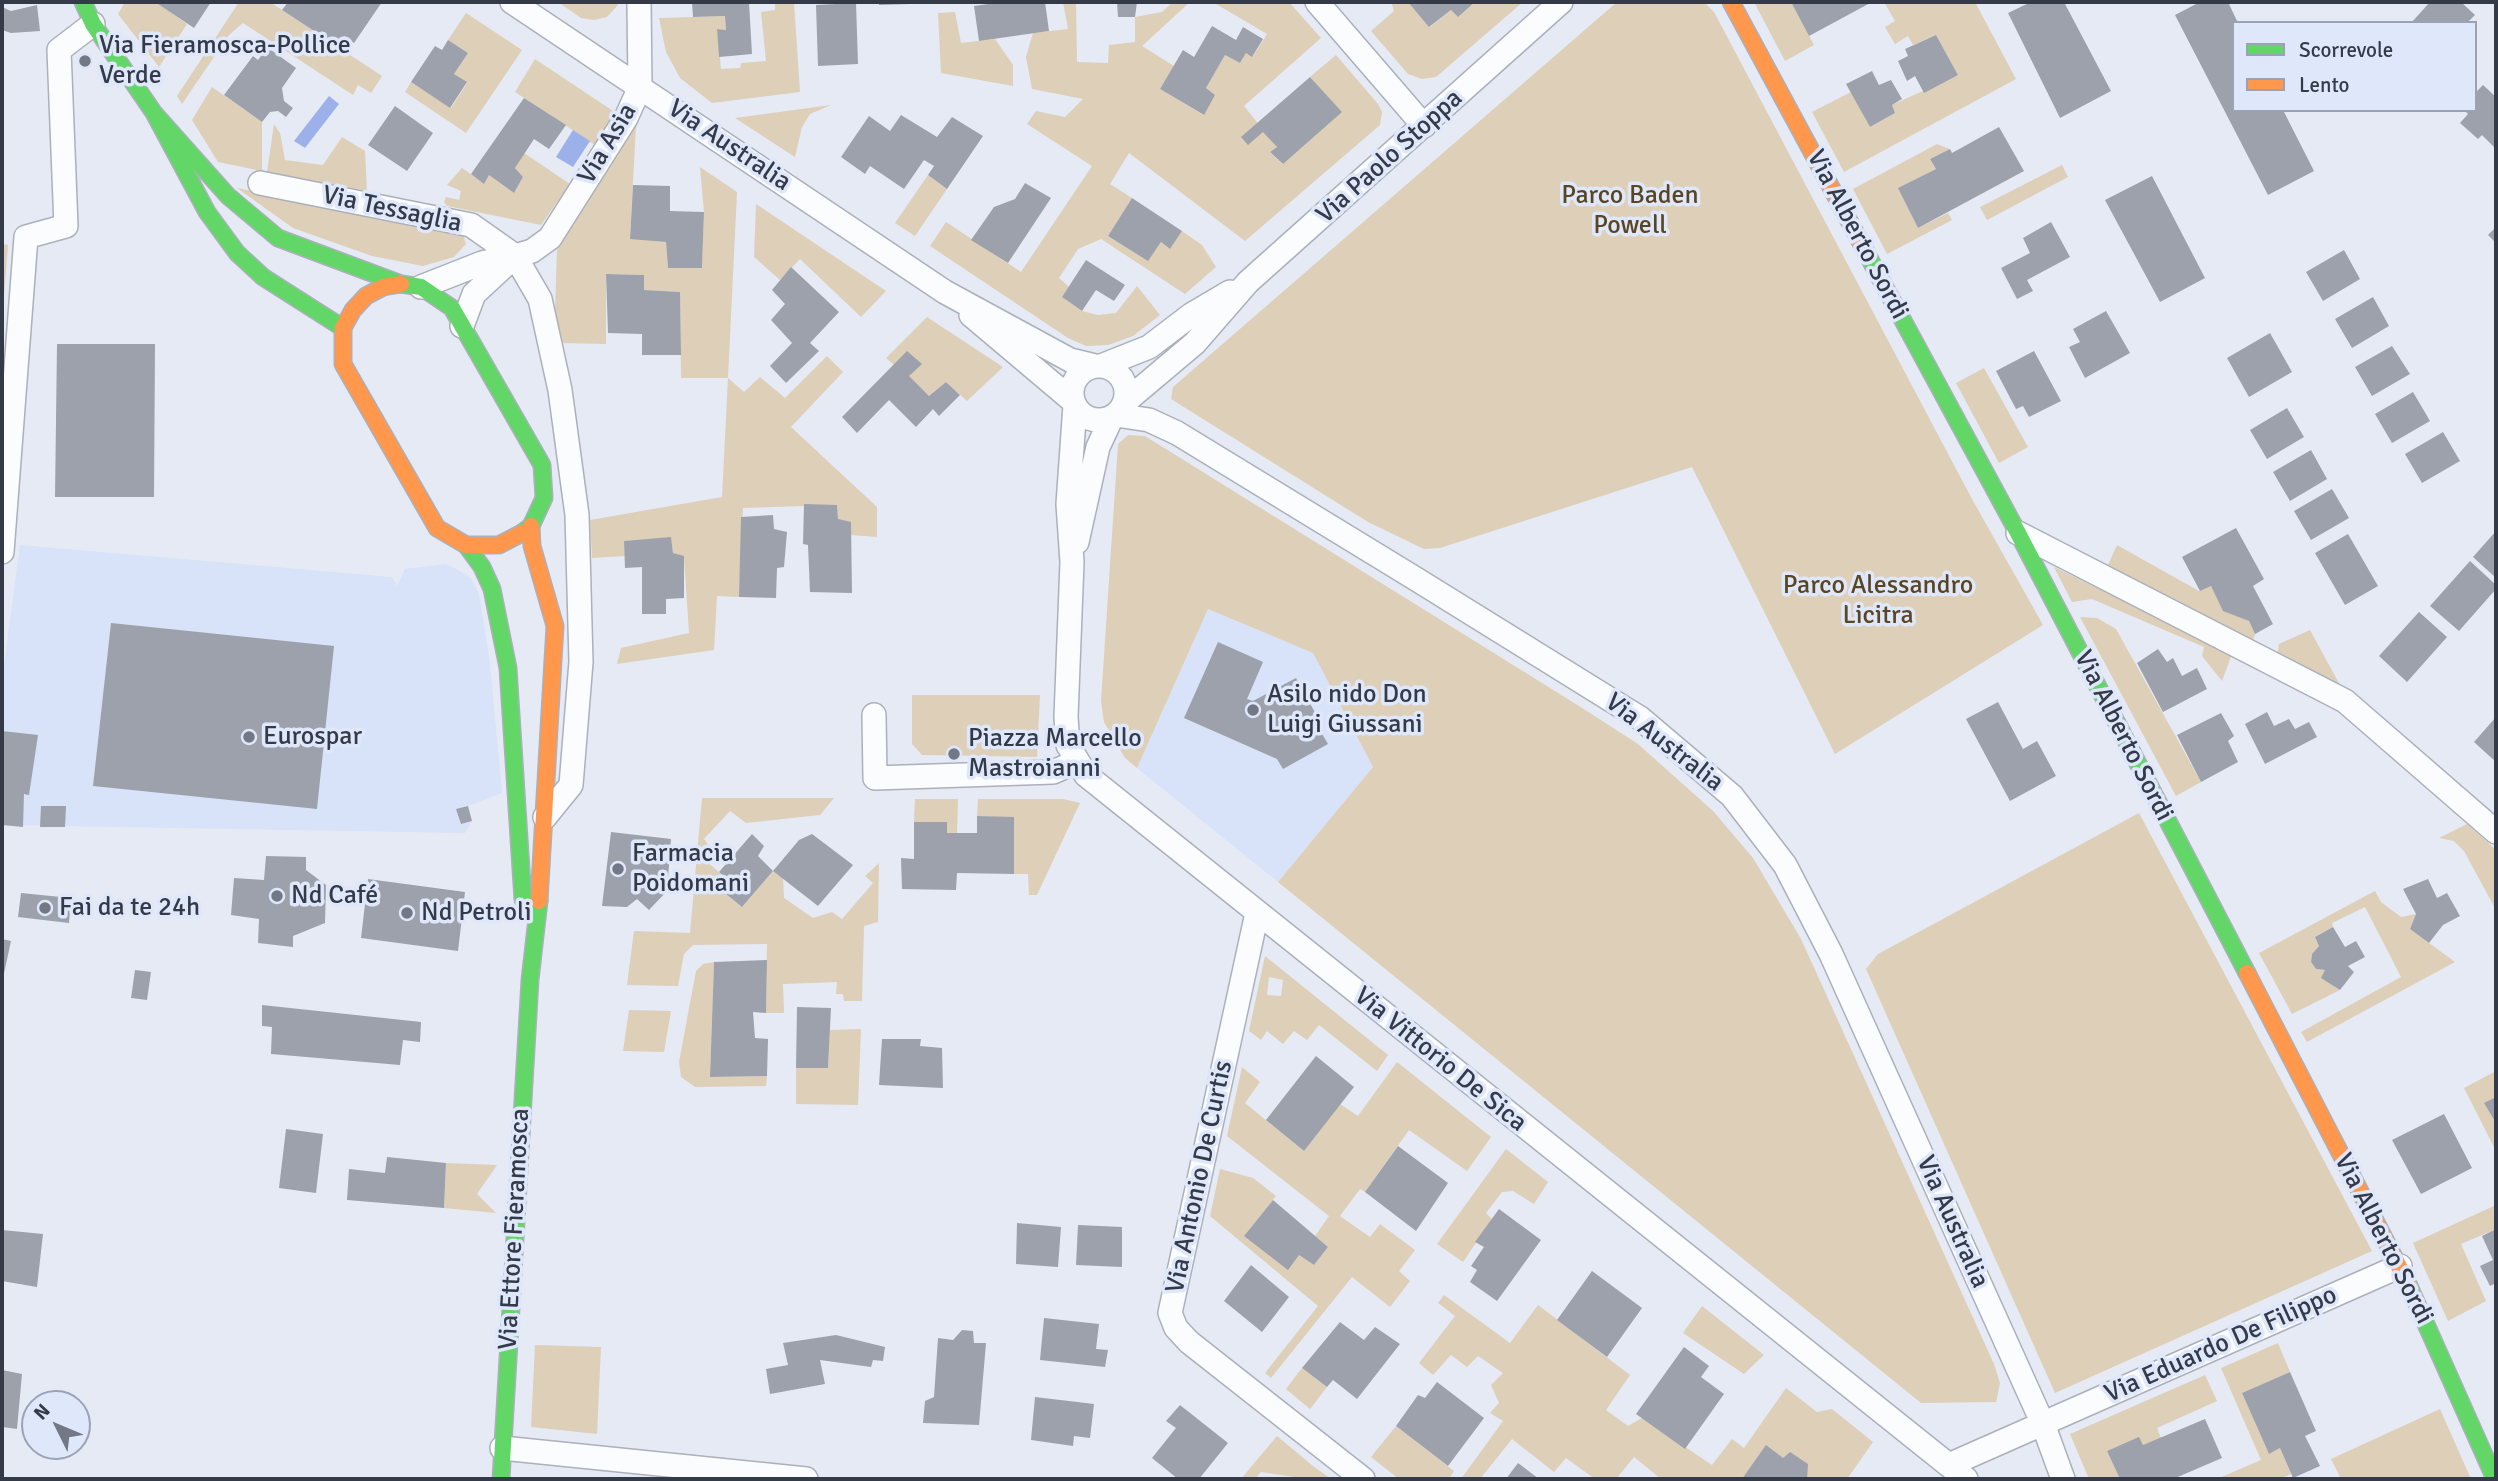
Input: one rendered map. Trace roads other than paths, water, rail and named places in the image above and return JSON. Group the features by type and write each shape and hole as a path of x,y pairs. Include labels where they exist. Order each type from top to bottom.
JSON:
{"main road":[{"path":"83,2 93,24 154,113 207,212 237,253 263,277 343,328"},
{"name":"Via Alberto Sordi","path":"1731,2 2018,533 2400,1266 2496,1479"},
{"path":"154,113 228,196 278,238 411,285 437,295 452,308 542,465 544,498 531,526 515,539 499,545 466,545 450,539 437,528 343,364 343,328 353,310 366,296 383,288 411,285"},
{"path":"530,980 545,817 555,626 532,546 531,526"},
{"path":"466,545 482,567 492,589 508,668 530,980"},
{"name":"Via Ettore Fieramosca","path":"501,1479 530,980"}],"street":[{"name":"Via Australia","path":"512,2 945,292"},
{"name":"Via Asia","path":"515,256 532,251 550,238 626,118 640,88 639,2"},
{"path":"1317,2 1424,126"},
{"name":"Via Paolo Stoppa","path":"1248,282 1531,32 1561,2"},
{"name":"Via Paolo Stoppa","path":"1531,32 1580,2"},
{"path":"2,552 26,237 66,226 59,50 93,24"},
{"name":"Via Tessaglia","path":"260,183 471,225 515,256"},
{"path":"411,285 482,263 515,256"},
{"path":"462,326 474,294 515,256"},
{"path":"515,256 540,299 560,390 577,515 581,662 574,769 571,785 545,817"},
{"path":"945,292 1091,419 1122,402 1195,343 1248,282"},
{"path":"1072,562 1068,504 1074,382 1079,375 1098,366 1149,347 1191,315 1248,282"},
{"path":"945,292 1070,360 1111,368 1122,402 1097,447 1072,562"},
{"name":"Via Australia","path":"1122,402 1149,420 1177,433 1640,718 1732,796 1785,865 1831,954 2043,1424 2063,1479"},
{"path":"2018,533 2345,701 2496,832"},
{"name":"Via Vittorio De Sica","path":"1072,562 1066,718 1069,745 1076,762 1086,775 1958,1472"},
{"path":"874,715 875,778 1053,772 1076,762"},
{"name":"Via Antonio De Curtis","path":"1256,913 1170,1313 1176,1328 1189,1342 1363,1479"},
{"name":"Via Eduardo De Filippo","path":"1958,1472 2043,1424 2400,1266"},
{"path":"502,1448 806,1479"}],"water":[{"path":"329,96 339,104 305,148 294,141"},
{"path":"573,130 590,141 573,167 556,157"}],"place":[{"name":"Via Fieramosca-Pollice Verde","path":"85,61"},
{"name":"Asilo nido Don Luigi Giussani","path":"1253,710"},
{"name":"Eurospar","path":"249,737"},
{"name":"Piazza Marcello Mastroianni","path":"954,754"},
{"name":"Farmacia Poidomani","path":"618,869"},
{"name":"Nd Café","path":"277,896"},
{"name":"Fai da te 24h","path":"45,908"},
{"name":"Nd Petroli","path":"407,913"}],"park label":[{"name":"Parco Baden Powell","path":"1630,211"},
{"name":"Parco Alessandro Licitra","path":"1878,601"}]}
